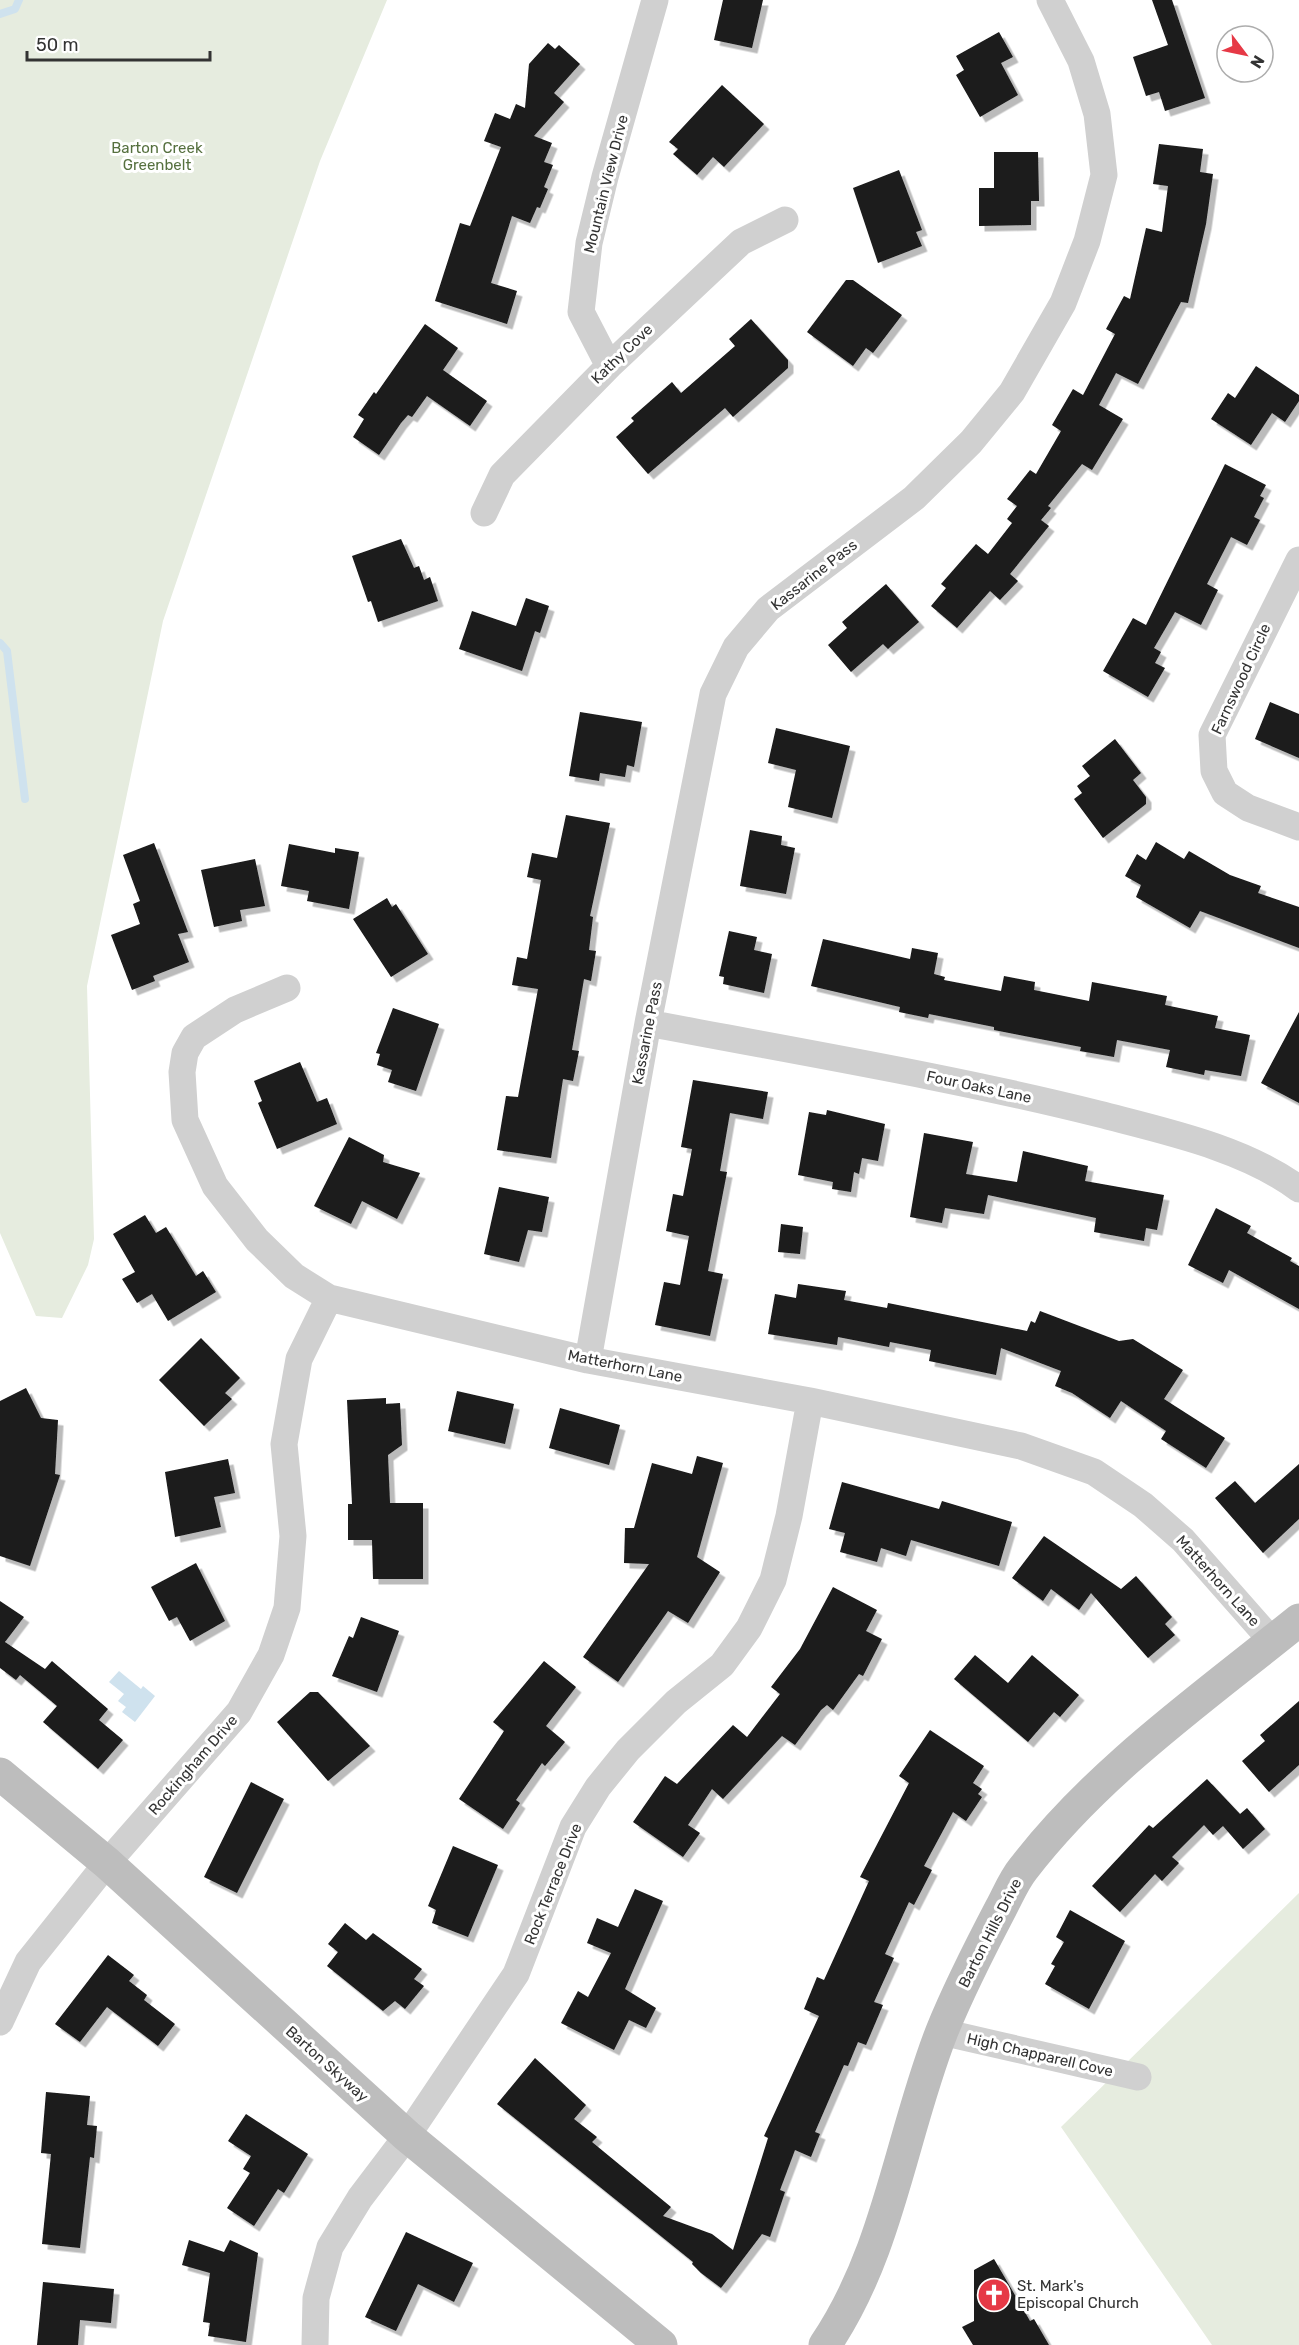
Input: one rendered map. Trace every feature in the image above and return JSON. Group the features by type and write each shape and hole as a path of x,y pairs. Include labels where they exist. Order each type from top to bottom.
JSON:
{"street":[{"name":"Mountain View Drive","path":"609,366 581,312 589,243 655,0"},
{"name":"Kassarine Pass","path":"588,1360 648,1023 713,694 736,647 768,609 914,498 971,442 1011,392 1063,303 1088,241 1104,175 1097,114 1081,61 1050,0"},
{"name":"Kathy Cove","path":"484,513 502,475 609,366 741,242 785,220"},
{"name":"Farnswood Circle","path":"1299,560 1212,735 1214,771 1225,793 1248,808 1299,827"},
{"name":"Matterhorn Lane","path":"287,988 235,1010 194,1037 185,1053 182,1072 185,1120 215,1186 257,1240 294,1276 329,1298 588,1360 810,1401 1021,1446 1094,1472 1143,1505 1183,1540 1272,1641"},
{"name":"Four Oaks Lane","path":"648,1023 1003,1090 1139,1124 1173,1133 1229,1154 1283,1177 1299,1189"},
{"name":"Rockingham Drive","path":"0,2022 28,1962 106,1863 239,1712 271,1655 287,1608 293,1536 284,1444 299,1359 329,1298"},
{"name":"Rock Terrace Drive","path":"315,2345 316,2298 330,2247 360,2199 407,2136 516,1974 573,1827 598,1787 644,1734 676,1702 722,1665 749,1628 772,1580 789,1516 810,1401"},
{"name":"Barton Hills Drive","path":"825,2345 836,2329 876,2244 942,2032 988,1932 1022,1870 1061,1825 1121,1766 1299,1620"},
{"name":"Barton Skyway","path":"0,1774 106,1863 407,2136 661,2345"},
{"name":"High Chapparell Cove","path":"942,2032 1138,2077"}],"green space":[{"name":"Barton Creek Greenbelt","path":"0,0 387,0 320,161 163,621 87,986 94,1239 88,1265 62,1318 36,1316 0,1233"},
{"path":"1299,1893 1299,2345 1212,2345 1061,2127"}],"water":[{"path":"119,1671 141,1689 143,1686 155,1696 135,1722 122,1712 126,1707 118,1701 124,1694 109,1682"}],"building":[{"path":"723,0 763,0 752,48 714,40"},
{"path":"1152,0 1172,0 1205,98 1165,111 1159,92 1146,96 1133,57 1168,45"},
{"path":"999,32 1013,57 1001,63 1018,95 980,117 956,75 964,70 956,56"},
{"path":"548,43 555,49 559,45 580,64 554,93 564,102 534,136 552,143 544,162 553,165 544,187 548,189 540,208 537,207 530,223 512,216 491,283 517,291 507,324 435,301 460,223 470,226 501,147 484,141 495,113 510,119 516,104 525,108 529,64"},
{"path":"722,85 764,124 724,167 713,157 697,175 673,154 678,149 669,142"},
{"path":"1159,144 1203,149 1200,172 1213,174 1206,224 1188,303 1181,302 1138,384 1116,373 1099,405 1123,419 1092,470 1082,464 1048,506 1051,508 1041,520 1049,526 1010,574 1018,581 1000,600 990,591 957,628 931,606 946,588 941,584 976,544 988,554 1012,523 1007,519 1017,506 1007,499 1030,470 1036,474 1061,431 1052,425 1073,389 1083,395 1115,334 1106,329 1124,296 1130,299 1146,228 1162,232 1168,186 1153,184"},
{"path":"994,152 1038,152 1039,201 1031,201 1031,225 979,226 979,188 994,188"},
{"path":"899,170 922,230 916,232 922,246 878,263 853,188"},
{"path":"846,280 853,280 902,315 873,353 866,348 853,366 807,332"},
{"path":"751,319 788,360 788,368 733,417 725,408 648,474 616,437 634,421 631,418 672,382 681,393 735,346 729,339"},
{"path":"425,324 458,348 443,370 487,401 470,426 427,396 412,417 408,415 401,423 379,455 353,437 364,419 358,415 374,392 376,394"},
{"path":"1256,366 1299,395 1299,401 1285,422 1272,413 1251,445 1211,419 1228,393 1235,398"},
{"path":"1225,464 1266,485 1260,496 1264,498 1254,517 1260,520 1247,545 1231,537 1207,584 1218,590 1201,625 1175,612 1154,648 1161,652 1155,663 1165,668 1148,697 1103,671 1133,618 1146,625"},
{"path":"401,539 414,568 419,566 424,580 430,577 438,601 378,622 371,601 368,602 352,556"},
{"path":"886,584 919,622 888,649 883,644 851,672 828,645 847,628 842,622"},
{"path":"526,598 549,606 540,633 535,631 522,671 459,649 472,611 516,626"},
{"path":"1270,702 1299,714 1299,758 1255,739"},
{"path":"580,712 642,722 634,767 627,765 625,777 600,773 599,781 569,776"},
{"path":"776,728 850,746 832,818 788,807 796,770 768,763"},
{"path":"1115,739 1141,773 1133,780 1146,797 1146,804 1103,838 1074,799 1082,793 1077,786 1090,776 1082,766"},
{"path":"566,815 610,823 590,916 593,917 589,950 596,951 591,981 584,979 572,1050 579,1051 573,1081 563,1079 551,1158 497,1150 506,1096 518,1097 538,989 512,985 517,957 527,959 541,880 527,877 532,853 557,858"},
{"path":"750,830 782,836 781,845 795,848 786,894 740,886"},
{"path":"1156,842 1184,859 1189,851 1230,875 1261,886 1258,893 1299,907 1299,948 1200,911 1190,928 1136,897 1141,885 1125,876 1137,854 1146,860"},
{"path":"154,843 188,932 178,934 189,962 153,976 155,981 132,990 111,935 140,924 133,904 140,901 123,855"},
{"path":"289,844 335,853 335,848 359,852 349,909 307,901 309,891 281,886"},
{"path":"255,859 265,906 240,910 242,921 214,927 201,870"},
{"path":"387,898 392,907 396,904 428,954 391,977 353,919"},
{"path":"729,931 757,937 754,950 772,954 764,993 723,984 724,977 719,976"},
{"path":"823,939 910,959 912,948 938,953 934,974 945,977 944,980 1001,991 1004,976 1035,982 1034,990 1089,1001 1092,982 1167,996 1165,1005 1218,1016 1215,1028 1250,1035 1241,1076 1205,1070 1204,1075 1166,1067 1170,1050 1117,1040 1114,1057 1080,1051 1081,1047 994,1030 994,1027 929,1014 928,1018 899,1012 900,1007 811,986"},
{"path":"393,1008 439,1024 416,1091 388,1082 392,1070 377,1065 380,1054 376,1053"},
{"path":"1299,1012 1299,1103 1261,1083"},
{"path":"300,1062 317,1102 327,1098 337,1124 277,1149 258,1103 262,1101 254,1081"},
{"path":"693,1080 768,1092 763,1119 730,1113 720,1171 727,1172 708,1271 723,1274 710,1336 655,1325 664,1282 680,1285 689,1236 666,1231 673,1194 683,1196 692,1149 681,1147"},
{"path":"827,1110 885,1124 878,1161 862,1158 859,1174 854,1172 851,1192 832,1189 833,1182 798,1175 809,1112 826,1115"},
{"path":"924,1133 973,1142 966,1174 1017,1182 1023,1151 1088,1166 1085,1181 1164,1195 1157,1230 1146,1228 1144,1241 1094,1232 1096,1218 988,1195 984,1214 945,1208 942,1223 910,1217"},
{"path":"349,1137 384,1155 383,1162 420,1173 397,1219 362,1201 351,1224 314,1206"},
{"path":"499,1187 549,1197 542,1232 528,1230 519,1262 484,1254"},
{"path":"1216,1208 1251,1226 1247,1233 1292,1258 1290,1261 1299,1266 1299,1309 1229,1270 1223,1283 1188,1265"},
{"path":"145,1215 156,1233 166,1227 196,1276 203,1271 216,1292 168,1321 152,1294 137,1303 122,1279 135,1272 113,1234"},
{"path":"781,1224 803,1227 800,1254 778,1252"},
{"path":"798,1284 846,1291 844,1300 887,1308 888,1303 1027,1331 1031,1321 1035,1323 1040,1311 1119,1341 1133,1339 1183,1370 1164,1399 1225,1438 1206,1468 1161,1439 1166,1431 1121,1401 1110,1418 1072,1393 1055,1386 1061,1371 1001,1348 996,1375 929,1361 931,1350 890,1342 889,1347 838,1337 837,1345 768,1334 775,1294 796,1298"},
{"path":"201,1338 240,1378 225,1393 232,1399 204,1426 159,1380"},
{"path":"26,1388 41,1418 58,1420 55,1474 60,1475 30,1566 0,1556 0,1401"},
{"path":"457,1391 514,1404 505,1444 448,1431"},
{"path":"386,1398 386,1404 400,1403 402,1445 388,1455 390,1503 423,1503 423,1579 373,1579 372,1540 348,1540 348,1504 352,1504 347,1400"},
{"path":"560,1408 620,1425 609,1465 549,1448"},
{"path":"697,1456 723,1463 697,1557 720,1572 688,1623 668,1611 618,1682 583,1657 649,1564 624,1563 625,1528 634,1528 652,1463 692,1474"},
{"path":"228,1459 235,1493 214,1497 221,1527 175,1537 165,1472"},
{"path":"1299,1464 1299,1519 1263,1553 1215,1498 1235,1481 1255,1503"},
{"path":"842,1482 939,1509 942,1501 1012,1522 999,1566 911,1540 906,1556 881,1548 877,1562 840,1552 845,1533 829,1529"},
{"path":"1044,1536 1121,1589 1136,1576 1172,1617 1165,1624 1175,1635 1148,1658 1091,1593 1079,1610 1051,1589 1043,1601 1012,1578"},
{"path":"196,1563 225,1621 190,1641 177,1617 169,1621 151,1587"},
{"path":"833,1587 877,1610 866,1631 882,1639 863,1676 859,1674 833,1710 827,1705 821,1710 795,1745 782,1736 723,1799 712,1789 688,1825 700,1833 683,1857 633,1822 665,1776 677,1784 733,1725 747,1737 780,1694 771,1687 800,1649"},
{"path":"0,1601 24,1617 5,1642 45,1669 52,1661 108,1709 99,1720 123,1740 98,1769 43,1722 57,1706 20,1675 16,1680 0,1668"},
{"path":"361,1617 399,1631 377,1692 332,1676 349,1636 353,1638"},
{"path":"975,1655 1008,1683 1032,1655 1079,1695 1060,1717 1054,1712 1028,1742 954,1679"},
{"path":"544,1661 576,1687 546,1726 565,1742 545,1766 542,1763 516,1800 520,1803 503,1829 459,1799 504,1731 493,1722"},
{"path":"310,1692 318,1692 370,1746 328,1781 277,1722"},
{"path":"1299,1701 1299,1765 1269,1792 1242,1761 1265,1741 1260,1735"},
{"path":"930,1730 984,1766 973,1783 982,1789 978,1794 982,1797 966,1821 953,1812 924,1866 932,1870 914,1905 909,1902 885,1954 894,1958 874,2002 883,2005 866,2045 858,2042 848,2066 844,2065 815,2132 820,2134 811,2157 795,2150 780,2190 785,2192 770,2237 762,2234 721,2288 701,2273 692,2264 693,2262 497,2104 535,2058 586,2105 574,2119 597,2137 592,2142 671,2207 663,2216 712,2234 733,2250 768,2138 764,2136 819,2016 804,2009 817,1977 824,1980 869,1881 860,1877 909,1783 899,1776"},
{"path":"1207,1779 1240,1814 1247,1808 1265,1829 1243,1849 1223,1826 1213,1835 1204,1825 1172,1857 1179,1863 1162,1881 1155,1874 1120,1912 1092,1886 1149,1825 1153,1828"},
{"path":"251,1782 284,1799 237,1893 204,1877"},
{"path":"453,1846 498,1865 468,1937 432,1923 436,1910 428,1906"},
{"path":"635,1889 663,1901 625,1989 656,2008 646,2028 629,2020 614,2050 561,2023 578,1991 588,1997 611,1953 587,1943 597,1918 618,1927"},
{"path":"1070,1910 1125,1941 1089,2009 1045,1984 1055,1966 1051,1964 1064,1942 1056,1937"},
{"path":"345,1923 366,1940 373,1933 422,1969 414,1979 424,1986 405,2009 395,2001 383,2011 327,1966 338,1952 328,1944"},
{"path":"108,1955 134,1975 129,1981 147,1995 144,2000 175,2024 158,2046 107,2007 80,2042 55,2024"},
{"path":"46,2092 90,2096 87,2125 97,2126 94,2158 90,2157 80,2248 42,2244 51,2154 41,2153"},
{"path":"246,2114 308,2154 284,2193 278,2189 254,2226 227,2208 250,2173 243,2169 251,2156 228,2141"},
{"path":"406,2232 473,2263 454,2302 418,2284 396,2331 365,2317"},
{"path":"189,2240 224,2252 230,2240 258,2253 246,2342 208,2336 210,2323 203,2322 210,2273 182,2265"},
{"name":"St. Mark's Episcopal Church","path":"994,2259 1030,2321 1034,2319 1049,2345 973,2345 962,2327 974,2321 974,2270"},
{"path":"43,2282 114,2289 111,2323 80,2320 78,2345 37,2345"}],"waterway":[{"path":"0,14 15,9 19,0"},
{"path":"0,643 7,651 25,799"}],"place":[{"name":"St. Mark's Episcopal Church","path":"994,2295"}]}
